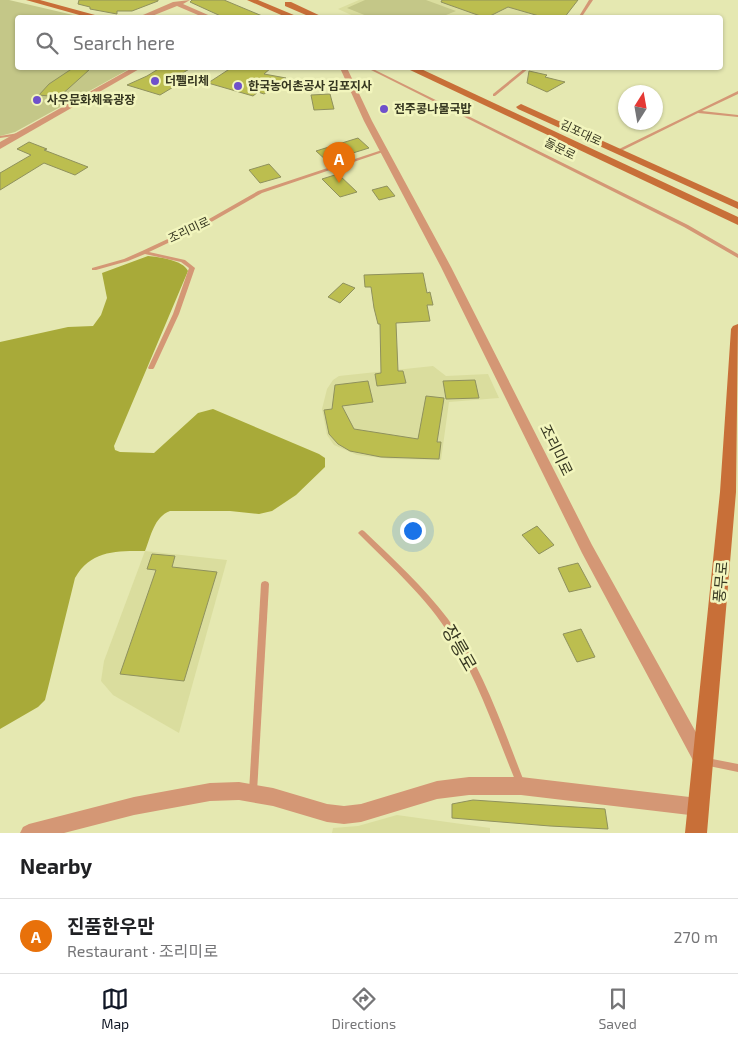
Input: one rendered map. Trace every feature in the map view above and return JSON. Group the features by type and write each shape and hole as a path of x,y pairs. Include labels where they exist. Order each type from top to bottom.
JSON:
{"main road":[{"path":"32,0 90,15"},
{"path":"251,0 282,15"},
{"path":"262,0 294,15"},
{"path":"279,0 321,15"},
{"path":"290,0 322,15"},
{"name":"김포대로","path":"417,70 738,221"},
{"name":"김포대로","path":"440,70 738,206"},
{"name":"풍무로","path":"696,833 728,502 738,329"}],"street":[{"path":"169,0 204,15"},
{"path":"147,15 187,0"},
{"path":"0,146 133,70"},
{"name":"조리미로","path":"344,70 384,152 446,267 587,549 703,761"},
{"path":"28,833 185,795 220,792 273,797 327,814 344,816 362,813 438,790 469,786 521,786 698,807"}],"lane":[{"path":"581,15 592,0"},
{"name":"돌문로","path":"373,70 686,226 738,256"},
{"path":"494,95 525,70"},
{"path":"617,151 738,92"},
{"path":"696,112 738,116"},
{"path":"0,137 20,134"},
{"name":"조리미로","path":"144,252 216,218 260,192 384,152"},
{"path":"94,269 117,263 144,252"},
{"name":"조리미로","path":"144,252 183,261 192,268 176,314 151,368"},
{"name":"장릉로","path":"362,533 410,582 454,635 483,692 521,786"},
{"path":"253,794 265,584"},
{"path":"703,761 738,768"}],"shaded area":[{"name":"사우문화체육광장","path":"0,0 9,0 73,15 15,15 15,70 127,70 15,132 0,136"},
{"path":"359,0 539,0 527,15 351,15 338,9"},
{"path":"365,0 426,0 456,11 446,15 364,15 347,8"},
{"path":"148,256 176,262 188,271 114,446 115,450 120,452 154,453 198,413 213,409 319,454 325,458 325,467 296,495 272,511 259,514 230,511 170,511 157,522 145,551 114,552 97,557 89,562 75,578 45,700 38,707 0,729 0,342 68,327 93,326 101,315 107,298 102,273"},
{"path":"433,366 446,376 488,374 499,398 449,402 441,460 390,459 357,455 334,445 327,435 322,409 327,389 333,380 339,376"},
{"path":"145,551 227,560 179,733 113,695 101,681 104,661"},
{"path":"397,815 490,828 490,833 332,833 333,828 358,826"}],"building":[{"path":"79,0 158,1 132,11 117,11 117,14 90,9 90,7 78,4"},
{"path":"192,0 224,0 260,15 218,15 190,2"},
{"path":"442,0 578,0 566,15 536,15 508,7 492,15 478,15 441,2"},
{"path":"70,70 89,70 59,97 39,95 49,84"},
{"name":"더펠리체","path":"157,70 188,70 171,80 180,83 160,95 127,85"},
{"path":"228,70 269,70 264,74 286,78 264,94 258,92 253,96 208,83"},
{"path":"529,71 565,82 547,92 527,83"},
{"path":"330,94 334,109 314,110 311,95"},
{"path":"358,138 369,148 327,161 316,151"},
{"path":"29,142 47,149 44,150 88,167 75,175 44,163 0,190 0,173 31,155 17,149"},
{"path":"269,164 281,177 260,183 249,170"},
{"path":"338,174 357,192 340,197 322,179"},
{"path":"387,186 395,196 379,200 372,190"},
{"path":"423,273 427,293 430,292 433,305 427,305 430,321 396,323 398,371 403,371 406,383 377,386 375,374 381,373 380,324 378,324 374,308 371,287 365,287 364,275"},
{"path":"343,283 355,288 340,303 328,297"},
{"path":"475,380 479,398 446,399 443,381"},
{"path":"368,381 373,402 342,406 354,429 418,439 426,396 444,398 437,442 441,442 439,459 381,457 350,451 338,444 329,434 324,410 332,409 335,385"},
{"path":"537,526 554,545 539,554 522,535"},
{"path":"152,554 175,556 172,567 217,572 184,681 120,674 156,570 147,569"},
{"path":"578,563 591,587 569,592 558,568"},
{"path":"581,629 595,657 577,662 563,634"},
{"path":"473,800 605,809 608,829 452,818 452,804"}],"place":[{"name":"더펠리체","path":"155,81"},
{"name":"한국농어촌공사 김포지사","path":"238,86"},
{"name":"사우문화체육광장","path":"37,100"},
{"name":"전주콩나물국밥","path":"384,109"},
{"name":"진품한우만","path":"339,183"}]}
